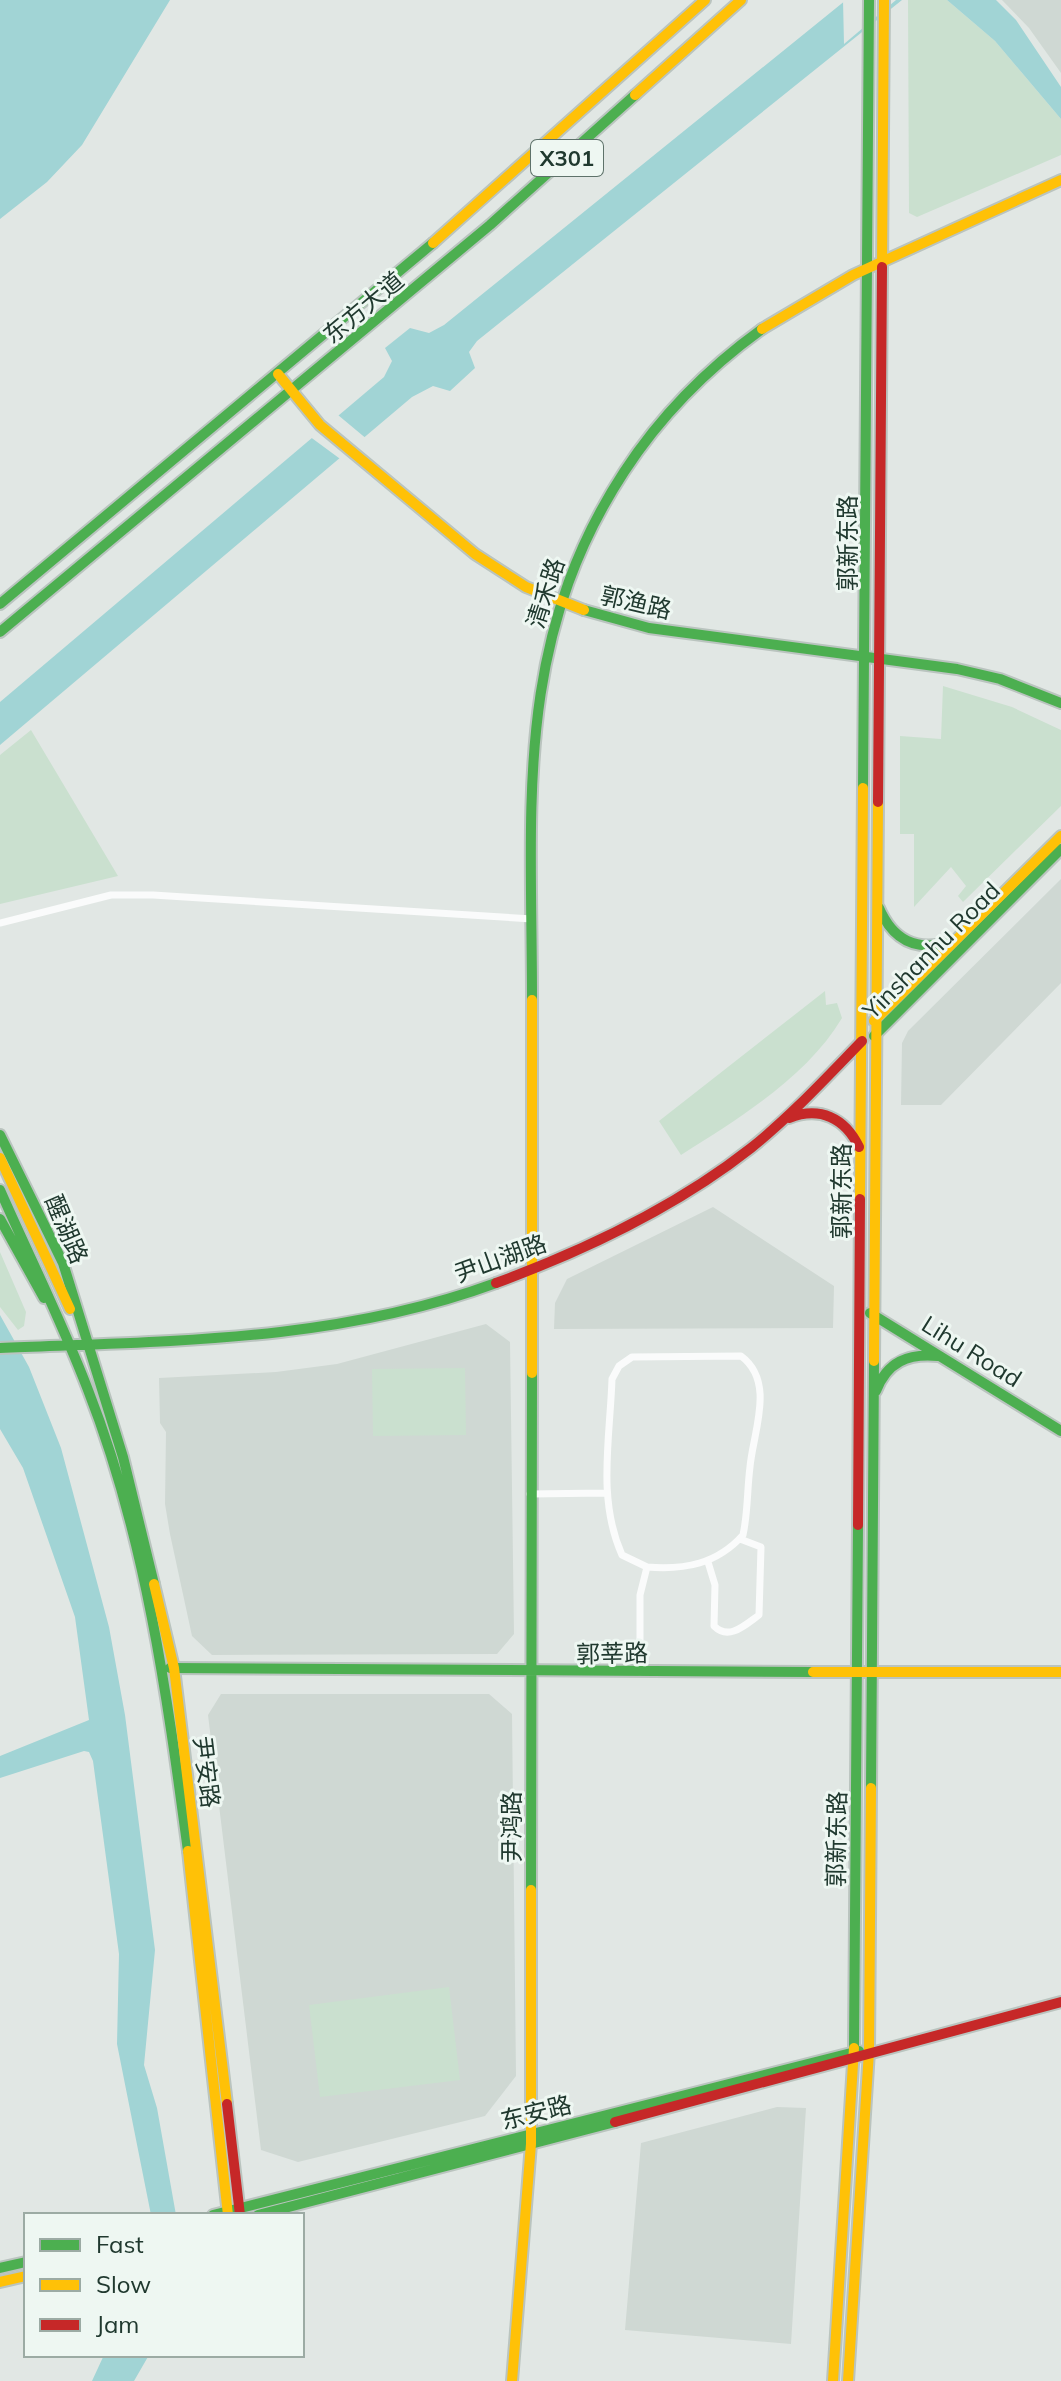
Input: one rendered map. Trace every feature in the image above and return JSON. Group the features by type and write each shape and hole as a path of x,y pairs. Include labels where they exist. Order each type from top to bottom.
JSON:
{"main road":[{"name":"东方大道","path":"0,604 492,192 705,0"},
{"name":"东方大道","path":"0,632 290,393 562,162 741,0"},
{"name":"郭新东路","path":"848,2381 869,2051 884,0"},
{"name":"郭新东路","path":"833,2381 854,2055 869,1"},
{"name":"清禾路","path":"530,1272 532,768 537,698 559,600 614,487 650,434 704,374 775,320 867,268 1061,180"},
{"name":"郭渔路","path":"278,374 290,393 320,425 475,554 526,587 649,628 957,669 1000,679 1061,703"},
{"name":"Yinshanhu Road","path":"861,1042 875,1019 1061,836"},
{"name":"Yinshanhu Road","path":"861,1042 875,1036 1061,849"},
{"path":"876,901 887,927 904,943 928,948 956,940"},
{"name":"尹山湖路","path":"0,1348 211,1339 315,1329 430,1304 530,1272 675,1198 747,1150 784,1120 861,1042"},
{"path":"784,1120 811,1111 833,1116 849,1128 861,1152"},
{"name":"醒湖路","path":"0,1135 63,1263 85,1344"},
{"path":"0,1158 85,1344"},
{"path":"0,1190 71,1345"},
{"name":"醒湖路","path":"0,1219 71,1345"},
{"name":"尹鸿路","path":"512,2381 531,2139 530,1272"},
{"path":"860,1313 873,1313"},
{"name":"Lihu Road","path":"873,1313 1061,1431"},
{"name":"尹安路","path":"85,1344 123,1457 169,1668 240,2212"},
{"name":"尹安路","path":"71,1345 135,1539 169,1668 227,2213"},
{"path":"873,1404 883,1374 897,1360 920,1354 943,1357"},
{"name":"郭莘路","path":"169,1668 531,1673 1061,1672"},
{"name":"东安路","path":"227,2213 531,2139 1061,2002"},
{"name":"东安路","path":"265,2213 531,2139"},
{"path":"0,2268 24,2262"},
{"path":"0,2282 24,2276"}],"street":[{"path":"0,923 111,895 532,919"},
{"path":"741,1356 759,1383 760,1423 753,1439 747,1517 740,1539 708,1562 676,1569 647,1567 622,1555 614,1538 605,1493 612,1379 619,1366 632,1357 741,1356"},
{"path":"530,1494 605,1493"},
{"path":"708,1562 715,1585 714,1626 720,1632 730,1633 759,1615 761,1547 740,1539"},
{"path":"640,1672 640,1595 647,1567"}],"shaded area":[{"path":"1002,0 1061,0 1061,73 1029,28"},
{"path":"1061,879 1061,983 941,1105 901,1105 902,1043 908,1031"},
{"path":"713,1207 834,1286 833,1328 554,1329 555,1303 567,1279"},
{"path":"486,1324 510,1342 514,1634 497,1654 212,1655 192,1636 170,1534 165,1504 166,1432 160,1423 159,1378 276,1372 337,1364"},
{"path":"221,1694 489,1694 512,1714 516,2076 485,2116 298,2162 261,2150 208,1715"},
{"path":"777,2107 806,2108 791,2344 625,2330 641,2143"}],"green space":[{"path":"908,0 947,0 995,41 1061,119 1061,155 917,217 909,213"},
{"path":"943,686 1012,707 1061,730 1061,806 963,902 958,896 966,886 951,867 914,907 914,834 900,834 900,736 941,739"},
{"path":"31,730 118,876 0,904 0,755"},
{"path":"825,991 826,1005 837,1003 842,1018 810,1059 770,1095 681,1155 659,1121"},
{"path":"0,1252 26,1312 24,1326 18,1330 0,1307"},
{"path":"465,1368 466,1435 373,1436 372,1369"},
{"path":"449,1987 460,2080 320,2097 309,2005"}],"water":[{"path":"0,0 170,0 82,145 47,182 0,219"},
{"path":"846,0 902,0 477,341 469,352 475,368 450,391 433,386 412,397 0,745 0,702 384,377 392,361 385,348 410,328 429,333 444,325"},
{"path":"947,0 996,0 1016,20 1061,87 1061,119 995,41"},
{"path":"0,1315 29,1367 61,1448 109,1627 125,1715 155,1950 144,2065 157,2108 176,2213 151,2213 117,2044 119,1954 93,1761 89,1752 84,1751 0,1778 0,1756 89,1720 75,1617 23,1468 0,1429"},
{"path":"103,2357 148,2357 134,2381 92,2381"}],"pier":[{"path":"843,0 896,0 844,44"},
{"path":"338,415 368,440 343,461 309,436"}],"traffic: fast":[{"path":"863,788 869,0"},
{"path":"0,632 490,225 635,95"},
{"path":"0,604 433,243"},
{"path":"532,1000 531,860 536,727 546,663 563,599 588,536 638,451 687,394 762,329"},
{"path":"584,610 649,628 957,669 1000,679 1061,703"},
{"path":"874,1036 1061,849"},
{"path":"879,908 891,928 907,941 927,945 950,942"},
{"path":"0,1135 63,1263 123,1457 154,1584"},
{"path":"0,1190 78,1365 125,1503 152,1618 188,1851"},
{"path":"0,1219 44,1298"},
{"path":"0,1348 189,1340 313,1328 375,1317 496,1283"},
{"path":"870,1313 1061,1431"},
{"path":"876,1391 886,1373 900,1362 917,1356 938,1356"},
{"path":"871,1788 874,1361"},
{"path":"531,1890 532,1373"},
{"path":"854,2048 858,1525"},
{"path":"170,1668 813,1672"},
{"path":"221,2213 859,2051"},
{"path":"266,2213 615,2122"},
{"path":"0,2268 24,2262"}],"traffic: slow":[{"path":"433,243 705,0"},
{"path":"635,95 741,0"},
{"path":"882,267 884,0"},
{"path":"762,329 853,275 1061,180"},
{"path":"278,374 320,425 475,554 526,587 584,610"},
{"path":"860,1199 863,788"},
{"path":"874,1361 878,802"},
{"path":"874,1021 1061,836"},
{"path":"532,1000 532,1373"},
{"path":"0,1158 70,1309"},
{"path":"154,1584 174,1668 227,2104"},
{"path":"813,1672 1061,1672"},
{"path":"848,2381 869,2051 871,1788"},
{"path":"188,1851 228,2213"},
{"path":"512,2381 531,2144 531,1890"},
{"path":"833,2381 854,2048"},
{"path":"0,2282 24,2276"}],"traffic: jam":[{"path":"878,802 882,267"},
{"path":"496,1283 596,1241 692,1189 766,1136 862,1041"},
{"path":"789,1118 811,1113 830,1117 847,1129 859,1147"},
{"path":"858,1525 860,1199"},
{"path":"615,2122 1061,2002"},
{"path":"227,2104 240,2213"}]}
